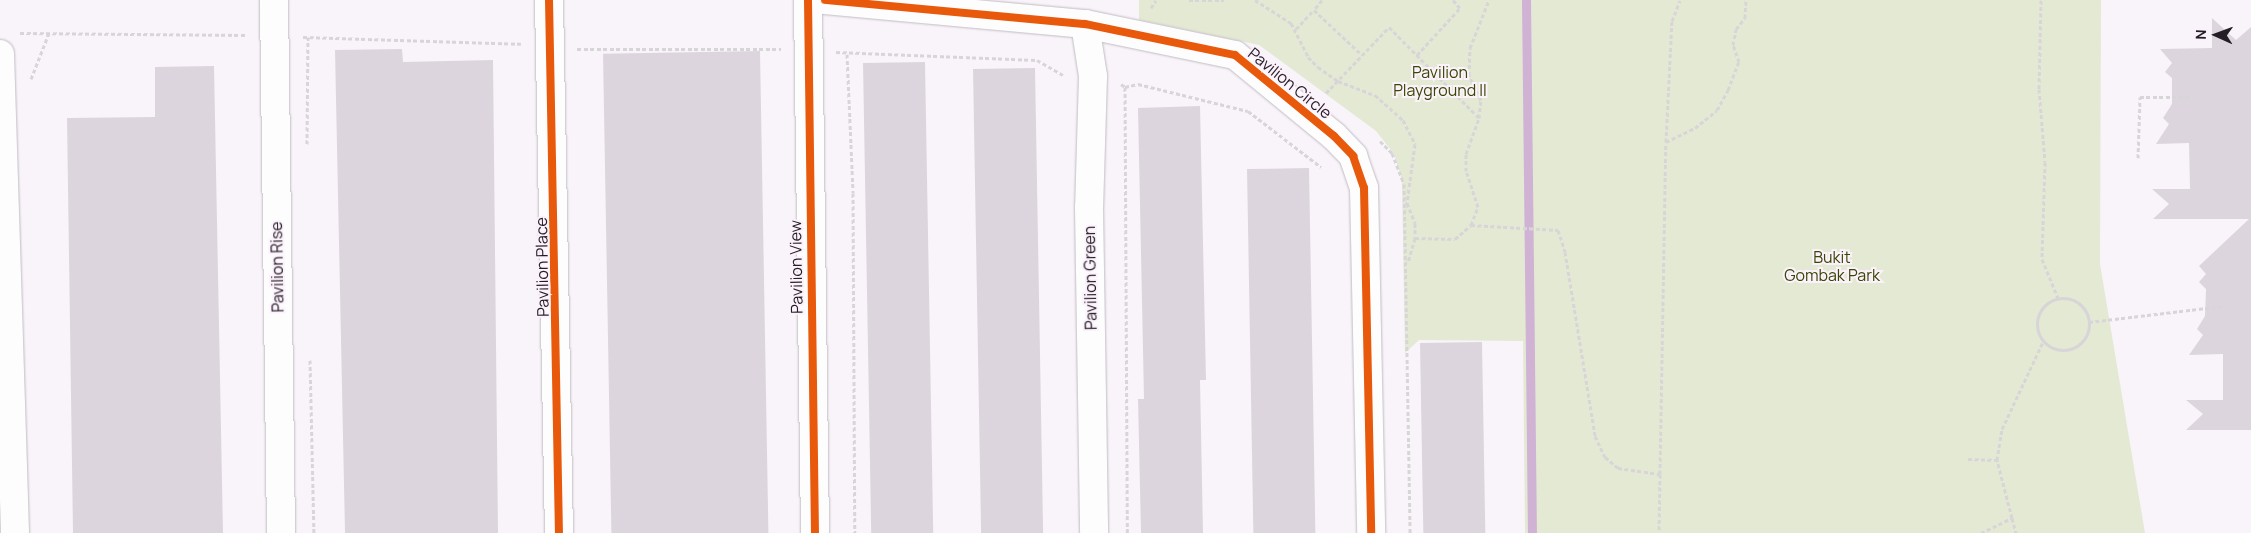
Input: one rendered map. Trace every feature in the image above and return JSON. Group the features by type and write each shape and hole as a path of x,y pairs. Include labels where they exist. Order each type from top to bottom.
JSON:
{"street":[{"name":"Pavilion Rise","path":"274,0 281,533"},
{"name":"Pavilion Place","path":"550,0 559,533"},
{"name":"Pavilion View","path":"808,0 815,533"},
{"name":"Pavilion Circle","path":"826,0 1085,24 1235,55 1353,156 1364,188 1371,533"},
{"name":"Pavilion Green","path":"1085,24 1093,76 1089,207 1094,533"},
{"path":"0,54 15,533"}],"path":[{"path":"1189,0 1224,0"},
{"path":"1256,0 1283,14 1296,29 1308,57 1338,81 1375,95 1395,110 1406,126 1415,144 1407,203 1415,223 1415,238 1407,266"},
{"path":"1296,29 1322,0"},
{"path":"1417,55 1460,8 1453,0"},
{"path":"1415,238 1455,239 1471,225 1478,207 1466,171 1466,154 1479,118 1480,100 1469,75 1470,48 1489,0"},
{"path":"1659,533 1666,142 1672,21 1680,0"},
{"path":"1666,142 1695,128 1716,110 1728,90 1739,62 1733,45 1736,29 1746,18 1746,0"},
{"path":"2041,0 2039,89 2045,162 2042,259 2058,298"},
{"path":"1314,10 1362,55"},
{"path":"1323,97 1389,27 1479,118"},
{"path":"307,152 308,37"},
{"path":"847,54 853,193 855,533"},
{"path":"1125,87 1128,533"},
{"path":"2138,158 2140,97 2189,97"},
{"path":"1377,139 1392,153 1404,184 1407,266 1410,533"},
{"path":"1471,225 1535,226 1558,230 1562,240 1595,436 1605,457 1618,468 1660,474"},
{"path":"2016,533 1998,460 2002,429 2043,342 2036,321 2047,302 2058,298 2078,303 2089,322 2082,342 2073,348 2057,349 2043,342"},
{"path":"2089,322 2223,306"},
{"path":"310,356 314,533"},
{"path":"1968,459 1998,460"},
{"path":"1981,533 2012,518"}],"green space":[{"name":"Bukit Gombak Park","path":"1139,0 2101,0 2100,264 2145,533 1525,533 1523,341 1419,340 1405,353 1402,181 1394,154 1376,131 1259,45 1139,20"}],"building":[{"path":"2212,18 2236,40 2251,27 2251,430 2186,430 2203,414 2186,400 2223,400 2223,354 2189,355 2203,335 2197,329 2205,316 2206,289 2199,282 2206,274 2199,266 2249,219 2153,219 2169,204 2152,189 2190,189 2189,143 2156,144 2169,124 2163,118 2172,104 2172,78 2165,72 2172,63 2160,49 2212,48"},
{"path":"402,49 403,62 493,60 498,533 345,533 335,50"},
{"path":"760,51 768,533 611,533 603,54"},
{"path":"925,62 933,533 871,533 863,63"},
{"path":"214,66 223,533 73,533 67,118 155,117 155,67"},
{"path":"1035,68 1043,533 981,533 973,69"},
{"path":"1200,106 1206,380 1200,380 1203,533 1141,533 1138,399 1144,399 1138,108"},
{"path":"1309,168 1315,533 1253,533 1247,169"},
{"path":"1482,342 1485,533 1423,533 1420,343"}],"waterway":[{"path":"1526,0 1532,533"}],"cycle path":[{"path":"549,0 559,533"},
{"path":"808,0 815,533"},
{"path":"825,0 1085,24 1235,55 1334,136 1353,156 1364,188 1371,533"}],"park label":[{"name":"Pavilion Playground II","path":"1440,81"}]}
